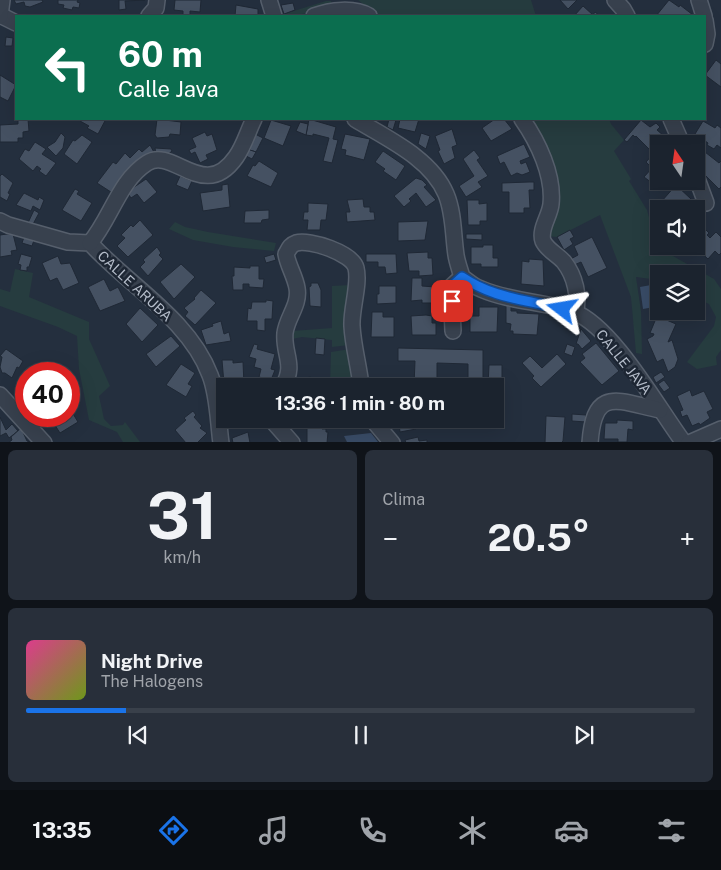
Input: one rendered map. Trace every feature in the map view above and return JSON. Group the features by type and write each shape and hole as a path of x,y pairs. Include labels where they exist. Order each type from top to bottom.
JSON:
{"street":[{"path":"2,0 0,15 15,22"},
{"path":"150,15 156,8 157,0"},
{"path":"269,0 274,15"},
{"path":"615,0 626,15"},
{"path":"699,0 703,15"},
{"path":"319,15 357,11 367,15"},
{"path":"90,243 96,236 122,189 147,163 156,159 165,159 199,176 221,171 236,156 254,120"},
{"path":"357,120 419,160 436,178 446,194 452,214 456,257 462,277 452,286 453,331"},
{"path":"523,120 538,147 547,170 550,187 551,204 542,236 544,243 565,263 572,278 578,302 575,313"},
{"path":"671,120 678,135"},
{"path":"701,190 706,203"},
{"name":"CALLE ARUBA","path":"0,221 68,242 90,243 103,258 131,280 172,319 202,359 213,385 220,442"},
{"path":"288,378 290,363 284,340 285,329 298,298 297,287 286,254 291,245 297,242 307,242 342,253 350,258 356,269 352,325 360,378"},
{"name":"CALLE JAVA","path":"462,277 479,289 575,313 590,322 608,338 635,372 684,442"},
{"path":"0,395 44,442"},
{"path":"590,442 592,423 596,411 602,404 610,401 660,410"},
{"path":"279,428 292,442"},
{"path":"380,428 392,442"},
{"path":"689,442 721,428"}],"green space":[{"path":"358,0 531,0 536,15 377,15"},
{"path":"331,1 332,7 295,15 284,14"},
{"path":"527,120 609,120 624,140 614,151 631,179 629,181 647,210 650,221 650,255 671,255 689,265 650,265 650,279 636,277 641,311 642,354 636,353 631,297 600,215 557,237 547,236 560,205 557,183"},
{"path":"175,222 185,227 208,232 276,243 274,251 233,247 193,240 169,229"},
{"path":"15,269 33,273 29,297 89,322 89,339 110,386 99,396 104,419 111,426 123,425 125,422 140,442 123,442 117,432 89,420 80,374 77,336 0,306 0,289 10,292"},
{"path":"705,274 714,279 721,289 721,350 716,357 717,365 697,369 687,362 714,326 716,317 709,304 705,302"},
{"path":"350,285 349,345 332,347 332,340 302,337 292,339 292,331 332,328 332,286"},
{"path":"350,349 354,378 330,378 331,352"}],"water":[{"path":"650,285 650,308 643,309 640,287"},
{"path":"371,433 378,442 347,442 344,436"}],"building":[{"path":"14,0 42,0 43,2 30,7 25,6 24,2 16,4"},
{"path":"58,0 78,0 77,2 80,3 79,8 73,7 72,10 63,8 64,5 58,4"},
{"path":"119,0 145,0 125,1 126,9 119,10"},
{"path":"175,0 201,0 200,12 190,11 190,15 183,15 183,11 174,10"},
{"path":"560,0 577,0 568,9"},
{"path":"669,0 679,7 680,5 693,15 657,15"},
{"path":"293,3 295,10 284,14 281,5"},
{"path":"236,5 258,9 258,15 235,15"},
{"path":"583,6 593,15 575,15"},
{"path":"6,37 13,38 12,46 5,46"},
{"path":"716,60 721,64 721,87 706,76"},
{"path":"0,75 15,84 15,87 8,101 0,97"},
{"path":"18,120 28,120 29,131 23,132 23,138 18,138 18,142 0,142 0,125 18,124"},
{"path":"105,120 98,134 87,128 89,126 80,121"},
{"path":"157,120 181,122 180,135 170,134 169,137 157,138 155,135"},
{"path":"271,120 291,126 283,146 264,138"},
{"path":"309,120 336,127 333,139 338,140 332,163 323,161 329,138 313,134 313,136 306,135"},
{"path":"389,120 396,120 393,130 387,127"},
{"path":"400,120 419,120 415,132 398,128"},
{"path":"494,120 505,120 512,129 491,141 482,128"},
{"path":"641,120 650,127 656,123 660,127 657,130 663,135 650,135 650,150 636,136 633,135 627,142 624,140"},
{"path":"703,121 715,128 717,125 721,128 721,148 717,145 714,149 707,145 705,135 695,134"},
{"path":"300,122 308,124 306,135 296,131"},
{"path":"452,129 457,145 452,147 455,158 444,164 438,151 440,150 435,136"},
{"path":"205,132 207,136 212,134 217,150 206,155 208,159 200,163 195,152 191,154 189,150 196,147 192,138"},
{"path":"61,133 65,137 63,148 56,156 47,147 55,142"},
{"path":"421,133 430,136 426,149 418,144"},
{"path":"255,134 263,138 256,152 247,149"},
{"path":"345,134 370,139 364,160 345,155 346,150 341,149"},
{"path":"82,135 92,142 77,164 64,154 73,140 75,141"},
{"path":"35,142 46,149 42,154 56,163 46,176 39,171 41,169 37,166 33,171 19,159 25,149 29,151"},
{"path":"524,144 530,157 520,161 521,164 526,162 530,172 522,175 517,173 511,176 504,162 500,164 497,156"},
{"path":"150,145 155,154 114,194 97,183 113,162 116,164 125,153 130,158 139,149 142,152"},
{"path":"155,148 171,149 172,151 166,156 156,154"},
{"path":"247,149 256,152 252,159 244,155"},
{"path":"474,150 480,158 477,160 488,176 478,182 482,187 466,197 459,186 474,176 463,159"},
{"path":"383,151 405,166 396,180 383,171 385,169 375,162"},
{"path":"705,152 719,163 721,161 721,187 719,189 705,175"},
{"path":"650,158 650,166 646,162"},
{"path":"259,161 278,173 271,187 247,176 253,165 255,166"},
{"path":"650,170 650,182 644,177"},
{"path":"2,174 13,183 8,193 10,194 7,201 0,197 0,176"},
{"path":"180,176 192,181 188,190 176,185"},
{"path":"416,178 422,180 427,185 424,187 436,200 426,207 416,193 404,207 394,196"},
{"path":"146,179 157,192 144,203 137,194 131,198 127,192"},
{"path":"534,182 534,190 529,190 530,208 524,208 524,213 509,213 509,192 502,192 502,183"},
{"path":"228,184 230,207 203,211 200,193 222,190 222,185"},
{"path":"75,189 79,191 77,194 92,203 81,221 62,210"},
{"path":"672,190 681,190 691,199 690,200 663,200"},
{"path":"24,193 38,200 39,197 44,200 40,210 33,206 31,211 16,205"},
{"path":"363,199 364,207 370,207 370,212 374,212 375,220 347,222 346,212 350,212 347,200"},
{"path":"467,200 479,200 479,204 487,203 487,221 480,221 480,225 468,225"},
{"path":"308,203 328,204 326,220 321,220 320,230 307,230 308,220 303,220 304,212 308,212"},
{"path":"34,210 39,213 32,226 27,225"},
{"path":"269,210 269,219 262,220 261,223 244,223 245,211"},
{"path":"140,220 153,235 128,257 117,246 125,238 121,235 131,225 133,227"},
{"path":"428,221 425,240 398,241 398,222"},
{"path":"705,229 709,233 707,235 710,238 716,232 721,237 721,253 719,255 715,251 708,259 704,255"},
{"path":"570,230 574,237 570,239 573,244 564,250 557,237"},
{"path":"13,234 17,250 11,251 12,255 0,257 0,235"},
{"path":"466,234 482,234 482,240 466,239"},
{"path":"24,237 34,240 32,246 22,243"},
{"path":"592,237 607,268 588,277 581,262 572,266 569,260 578,255 574,246"},
{"path":"483,245 493,245 493,258 498,258 498,267 481,267 481,264 471,264 471,247 483,247"},
{"path":"157,247 161,253 159,255 163,259 148,276 140,267 145,262 143,260"},
{"path":"428,252 428,258 432,258 433,275 419,276 419,271 409,271 407,253"},
{"path":"21,254 32,257 27,271 20,270 21,265 18,264"},
{"path":"274,254 276,260 266,263 264,257"},
{"path":"366,254 396,254 397,273 386,274 385,267 378,267 378,262 366,262"},
{"path":"58,256 61,264 70,263 79,283 63,290 57,278 50,281 42,263"},
{"path":"529,259 543,260 544,286 521,284 522,261 529,262"},
{"path":"181,264 195,277 174,299 160,282"},
{"path":"250,266 259,266 259,279 264,279 263,288 249,287 249,284 243,284 243,290 233,290 232,276 234,276 234,267 250,268"},
{"path":"412,278 422,278 422,286 435,287 436,303 422,303 422,300 411,301"},
{"path":"104,279 110,291 118,287 125,301 100,311 88,287"},
{"path":"311,283 318,283 321,290 321,307 310,306 309,287"},
{"path":"379,286 396,286 396,303 377,304"},
{"path":"201,290 216,303 195,325 185,316 188,312 184,308 195,299"},
{"path":"266,300 273,301 272,319 265,319 265,331 257,330 257,321 247,321 248,308 251,309 252,302 266,302"},
{"path":"506,304 511,305 511,311 517,311 517,313 539,314 537,335 513,334 513,331 510,331 511,324 506,323"},
{"path":"479,307 498,307 497,332 470,332 470,316 479,316"},
{"path":"140,308 158,325 142,342 126,324"},
{"path":"372,312 383,312 383,317 394,317 394,337 371,337"},
{"path":"411,316 432,316 432,323 436,323 436,335 412,335"},
{"path":"655,320 666,320 676,324 668,342 672,340 678,359 675,367 668,372 663,359 657,362 647,339 654,334 650,333"},
{"path":"221,321 224,334 229,332 231,341 206,345 201,330"},
{"path":"581,329 591,341 582,349 576,344"},
{"path":"171,336 180,346 156,367 146,354"},
{"path":"316,338 325,339 324,355 315,354"},
{"path":"596,343 619,371 602,385 580,362 585,358 582,354"},
{"path":"254,344 258,345 257,349 275,354 271,369 275,370 272,378 259,377 261,369 254,367 256,359 249,357"},
{"path":"567,344 575,347 572,356 564,353"},
{"path":"398,348 483,350 483,378 468,378 468,364 437,363 437,378 414,378 415,361 398,361"},
{"path":"6,349 23,361 15,362 15,371 12,378 2,373 0,367 2,357 0,356"},
{"path":"557,354 566,364 541,387 522,363 530,356 542,368"},
{"path":"222,360 233,360 233,363 243,362 244,378 224,378"},
{"path":"181,364 195,373 188,384 192,386 186,397 166,385"},
{"path":"489,365 502,365 502,378 488,378"},
{"path":"661,372 665,377 656,383 653,377"},
{"path":"664,380 670,388 664,392 658,384"},
{"path":"690,390 692,396 704,391 713,409 707,412 710,418 700,425 699,423 692,426 687,415 682,417 680,411 683,410 677,396"},
{"path":"193,411 196,415 194,417 202,426 200,428 207,433 198,442 185,442 175,430 186,420 184,418"},
{"path":"572,414 586,415 586,422 572,421"},
{"path":"546,416 565,417 563,441 545,442"},
{"path":"0,417 6,430 12,424 18,431 9,438 6,433 0,436"},
{"path":"617,420 633,421 633,430 628,429 627,442 618,442 618,439 604,439 605,423 617,423"},
{"path":"56,427 70,427 60,433"},
{"path":"21,428 27,441 30,442 9,442 12,440 11,437"},
{"path":"307,428 322,428 328,432 327,442 307,442"},
{"path":"400,428 416,429 400,432"},
{"path":"248,432 250,442 233,442 232,438"},
{"path":"418,437 419,441 427,440 427,442 406,442 405,440"}],"route":[{"path":"452,301 452,286 462,277 479,289 497,295 562,309"}]}
